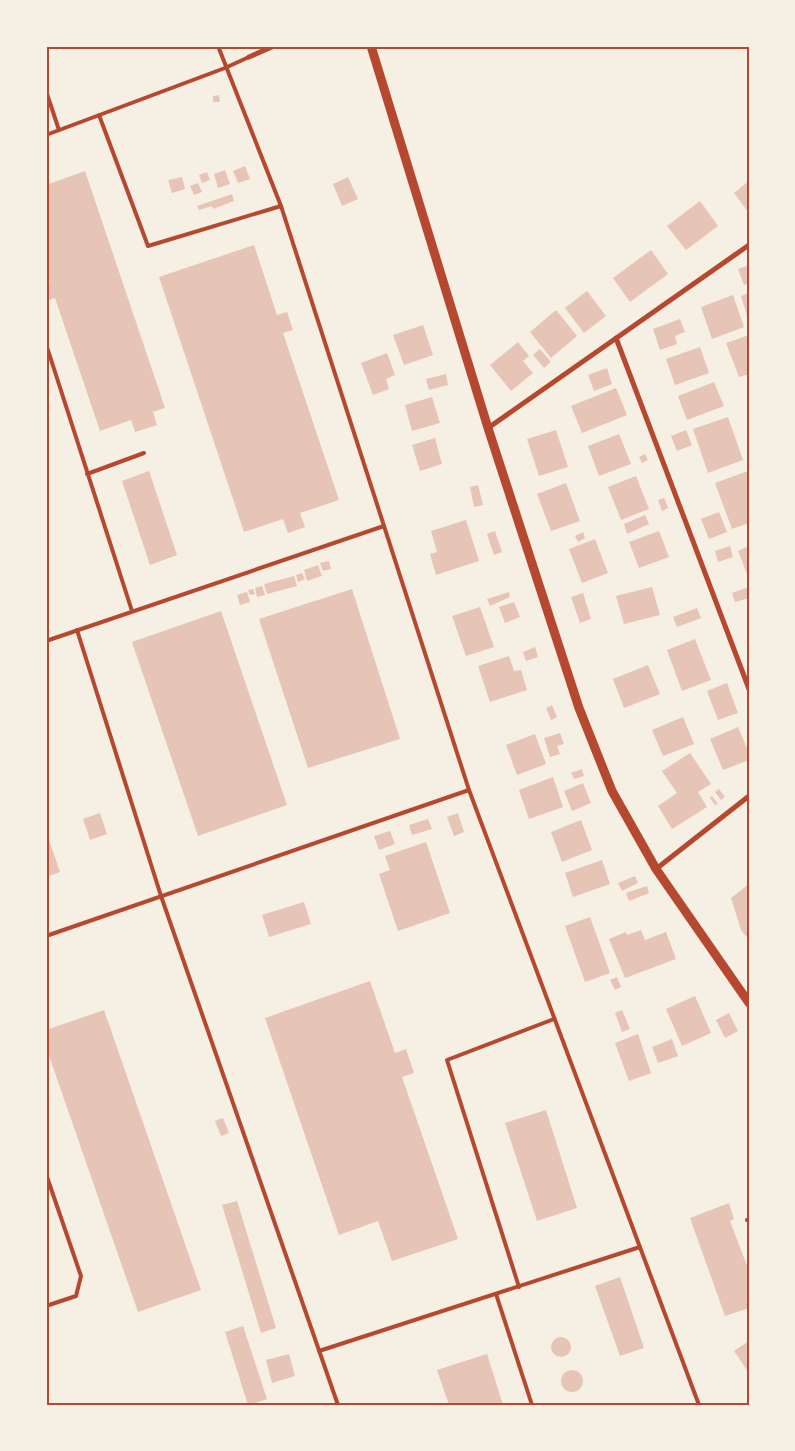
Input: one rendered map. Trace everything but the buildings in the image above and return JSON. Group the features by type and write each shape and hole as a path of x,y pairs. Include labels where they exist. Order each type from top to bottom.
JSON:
{"street":[{"path":"249,57 274,46"},
{"path":"371,46 488,428 579,708 612,791 656,869 747,997"},
{"path":"488,428 749,245"},
{"path":"616,338 749,689"},
{"path":"656,869 749,796"}],"lane":[{"path":"218,46 225,68 281,206 469,790 699,1405"},
{"path":"46,135 225,68 249,57"},
{"path":"46,91 60,130"},
{"path":"99,115 148,246 281,206"},
{"path":"46,344 132,611"},
{"path":"87,474 144,453"},
{"path":"46,641 384,526"},
{"path":"77,630 161,896 338,1405"},
{"path":"46,936 469,790"},
{"path":"519,1286 447,1060 554,1019"},
{"path":"46,1174 81,1276 76,1296 46,1306"},
{"path":"319,1351 640,1247"},
{"path":"496,1294 532,1405"}]}
